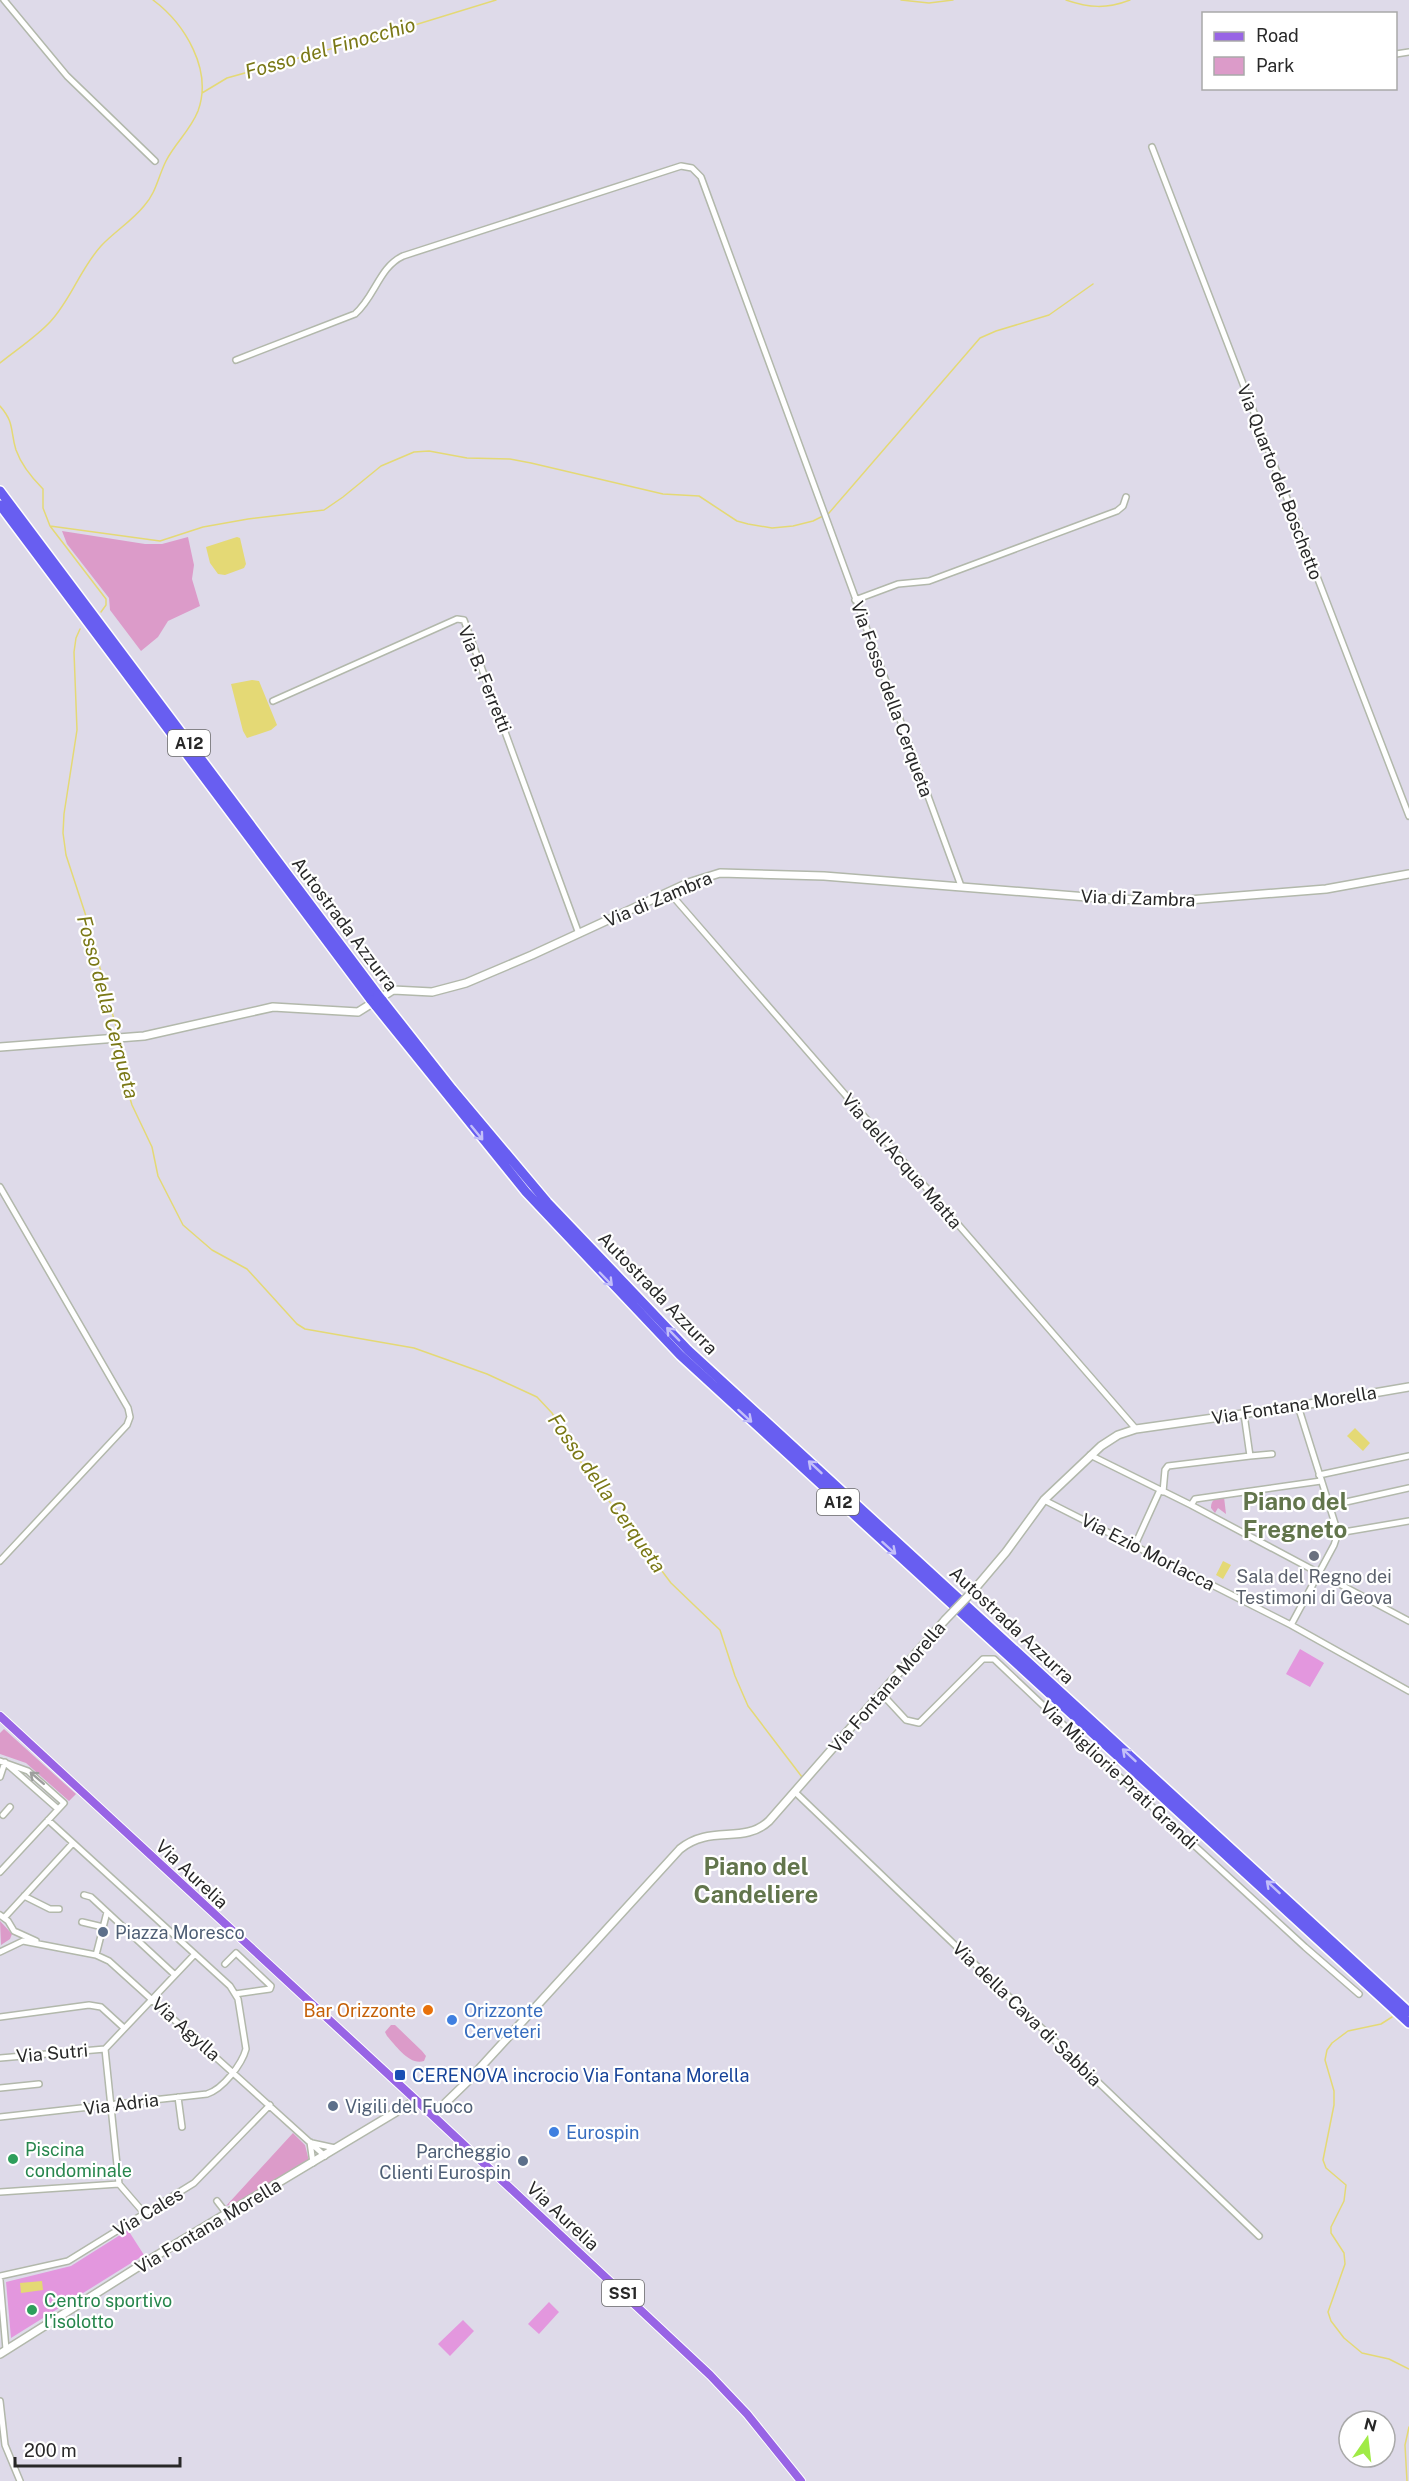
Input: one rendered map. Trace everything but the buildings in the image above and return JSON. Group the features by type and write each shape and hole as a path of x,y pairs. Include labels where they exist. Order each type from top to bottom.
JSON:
{"highway":[{"name":"Autostrada Azzurra","path":"0,490 376,1000"},
{"name":"Autostrada Azzurra","path":"0,505 376,1000 547,1202 688,1350 1343,1958"},
{"path":"1343,1958 1351,1974 1401,2009 1409,2028"},
{"path":"1343,1958 1362,1963 1401,2009 1409,2023"}],"main road":[{"name":"Via Aurelia","path":"0,1716 433,2115 716,2381 752,2420 801,2481"}],"street":[{"path":"4,0 67,76 155,161"},
{"name":"Via Quarto del Boschetto","path":"1152,147 1409,816"},
{"name":"Via Fosso della Cerqueta","path":"236,360 355,314 366,302 387,269 403,256 679,167 689,166 696,170 701,177 961,886"},
{"path":"855,600 895,584 929,580 1117,511 1123,506 1126,497"},
{"name":"Via B. Ferretti","path":"273,701 457,619 464,620 579,933"},
{"name":"Via di Zambra","path":"0,1047 154,1034 273,1007 358,1012 393,990 432,992 454,987 706,875 734,872 1122,899 1187,901 1334,888 1409,873"},
{"name":"Via dell'Acqua Matta","path":"669,892 1136,1429"},
{"path":"0,1187 128,1408 130,1417 127,1425 0,1561"},
{"name":"Via Fontana Morella","path":"433,2115 468,2081 680,1849 704,1836 755,1831 769,1821 973,1591 1006,1552 1044,1500 1090,1455 1109,1440 1136,1429 1298,1406 1409,1387"},
{"path":"1291,1625 1336,1541 1338,1533 1298,1406"},
{"path":"1244,1414 1250,1456"},
{"path":"1135,1545 1162,1491 1165,1470 1168,1466 1272,1454"},
{"path":"1090,1455 1320,1572 1409,1621"},
{"path":"1191,1505 1195,1499 1320,1478 1409,1456"},
{"path":"1328,1506 1409,1488"},
{"name":"Via Ezio Morlacca","path":"1044,1500 1291,1625 1409,1691"},
{"path":"1338,1533 1409,1521"},
{"name":"Via Migliorie Prati Grandi","path":"881,1693 906,1720 914,1724 919,1723 983,1659 990,1657 996,1660 1087,1747 1359,1994"},
{"path":"0,1777 2,1762"},
{"path":"0,1872 64,1803 30,1773 2,1762"},
{"path":"2,1762 58,1809"},
{"name":"Via della Cava di Sabbia","path":"795,1792 1259,2236"},
{"path":"1,1815 10,1807"},
{"path":"48,1820 195,1954 235,1994 246,2049 244,2056 233,2071"},
{"path":"46,1944 14,1930 2,1917 73,1843"},
{"path":"0,1860 6,1866"},
{"path":"84,1895 91,1897 175,1975"},
{"path":"24,1896 50,1909 59,1909"},
{"path":"96,1955 107,1912"},
{"path":"82,1922 103,1927"},
{"path":"10,1946 14,1930"},
{"path":"0,1952 23,1941 46,1944"},
{"name":"Via Agylla","path":"46,1944 96,1955 109,1961 325,2156"},
{"path":"225,1964 236,1953 271,1986 270,1989 235,1994"},
{"path":"144,2213 119,2184 105,2049 195,1954"},
{"path":"0,2017 89,2005 101,2007 124,2028"},
{"name":"Via Sutri","path":"0,2058 105,2049"},
{"name":"Via Adria","path":"0,2117 214,2091 233,2071"},
{"path":"0,2088 39,2084"},
{"path":"178,2097 182,2127"},
{"name":"Via Fontana Morella","path":"3,2352 416,2100"},
{"name":"Via Cales","path":"0,2278 68,2261 198,2180 270,2105"},
{"path":"313,2163 310,2142 326,2148 338,2148"},
{"path":"0,2192 119,2184"},
{"path":"217,2201 227,2214"},
{"path":"0,2278 3,2352"},
{"path":"0,2401 5,2445 20,2481"}],"green space":[{"path":"62,531 145,544 162,544 188,537 194,565 192,579 200,606 168,621 158,637 141,651 110,610 109,598 67,544"},
{"path":"1224,1497 1226,1514 1218,1508 1215,1513 1211,1508 1213,1501"},
{"path":"4,1729 76,1794 69,1801 26,1763 0,1754 0,1733"},
{"path":"0,1921 12,1934 10,1939 1,1945"},
{"path":"391,2025 395,2025 422,2051 426,2056 424,2061 414,2061 399,2050 385,2032"},
{"path":"293,2133 305,2145 309,2161 248,2198 226,2206"}],"shaded area":[{"path":"240,538 246,564 244,568 225,575 218,574 210,563 206,547"},
{"path":"259,681 277,725 271,730 247,738 243,731 231,684"},
{"path":"1355,1428 1370,1443 1363,1451 1347,1436"},
{"path":"1223,1561 1231,1565 1223,1579 1216,1575"},
{"path":"1300,1649 1324,1663 1310,1687 1286,1674"},
{"name":"Centro sportivo l'isolotto","path":"128,2230 144,2255 11,2338 6,2282 71,2266"},
{"path":"42,2281 43,2290 21,2293 20,2283"},
{"path":"549,2302 559,2312 539,2334 528,2324"},
{"path":"463,2320 474,2331 450,2356 438,2344"}],"waterway":[{"path":"0,363 50,322 64,304 94,255 148,201 166,161 198,111 202,95 202,80 193,49 176,22 153,0"},
{"name":"Fosso del Finocchio","path":"202,93 227,78 496,0"},
{"name":"Fosso del Finocchio","path":"901,0 929,3 953,0"},
{"name":"Fosso del Finocchio","path":"1066,0 1082,5 1098,6 1114,5 1130,0"},
{"path":"50,526 160,541 203,527 324,510 381,466 414,452 429,451 467,458 510,459 663,494 699,496 737,521 772,528 793,526 813,521 829,513 980,338 1049,315 1093,284"},
{"name":"Fosso della Cerqueta","path":"0,406 10,422 16,450 21,461 43,489 43,508 50,526 106,599 106,605 101,612"},
{"name":"Fosso della Cerqueta","path":"80,629 74,652 77,730 63,833 66,855 85,913 118,1034"},
{"name":"Fosso della Cerqueta","path":"119,1042 121,1069 132,1105 152,1147 158,1176 183,1225 212,1250 247,1269 297,1324 305,1329 414,1348 487,1374 537,1397 552,1413 585,1469 671,1583 720,1630 735,1676 748,1706 802,1777"},
{"path":"1392,2017 1381,2024 1348,2031 1332,2043 1327,2050 1325,2060 1334,2091 1334,2105 1323,2160 1326,2168 1346,2185 1344,2201 1331,2227 1331,2233 1344,2253 1345,2264 1328,2312 1331,2321 1344,2338 1362,2353 1389,2359 1409,2369"},
{"path":"1407,2481 1405,2445 1409,2427"}],"place":[{"name":"Sala del Regno dei Testimoni di Geova","path":"1314,1556"},
{"name":"Piazza Moresco","path":"103,1932"},
{"name":"Bar Orizzonte","path":"428,2010"},
{"name":"Orizzonte Cerveteri","path":"452,2020"},
{"name":"CERENOVA incrocio Via Fontana Morella","path":"400,2075"},
{"name":"Vigili del Fuoco","path":"333,2106"},
{"name":"Eurospin","path":"554,2132"},
{"name":"Piscina condominale","path":"13,2159"},
{"name":"Parcheggio Clienti Eurospin","path":"523,2161"},
{"name":"Centro sportivo l'isolotto","path":"32,2310"}],"district":[{"name":"Piano del Fregneto","path":"1295,1515"},
{"name":"Piano del Candeliere","path":"756,1880"}]}
